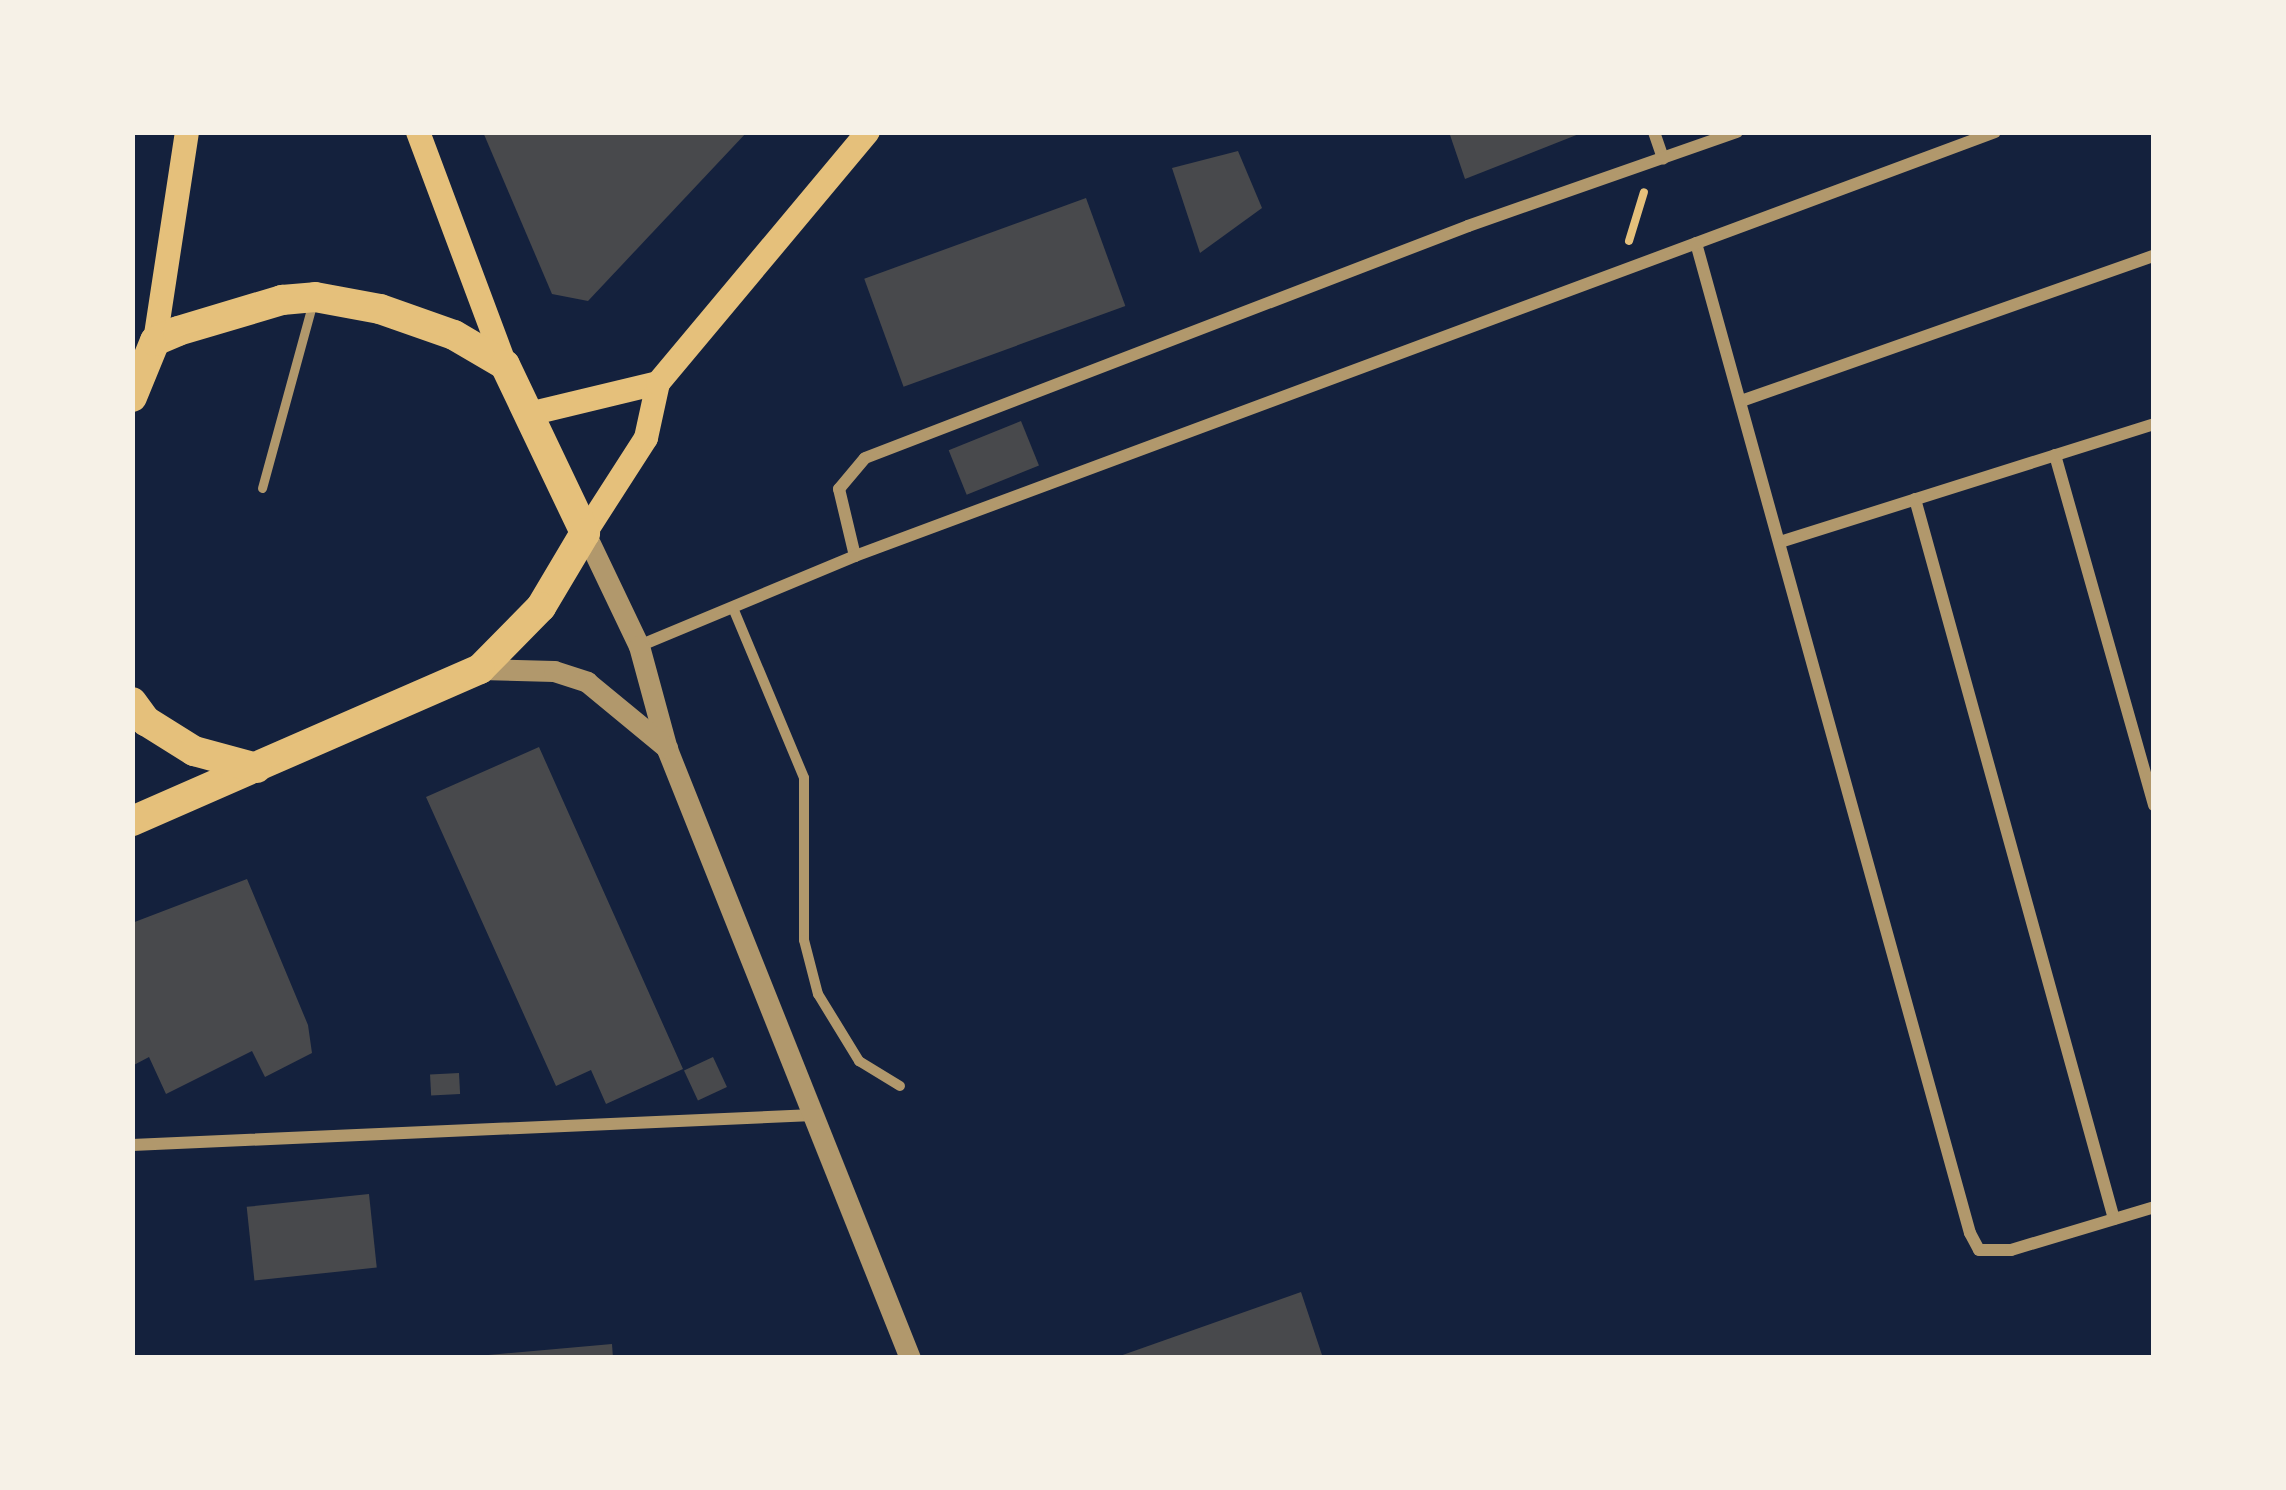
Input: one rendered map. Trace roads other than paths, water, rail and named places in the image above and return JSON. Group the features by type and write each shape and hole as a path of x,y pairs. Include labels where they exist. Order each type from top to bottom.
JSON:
{"main road":[{"path":"132,397 187,132"},
{"path":"418,132 506,364 585,532"},
{"path":"132,820 480,669 541,607 646,438 658,383 868,132"},
{"path":"144,343 252,306 315,297 418,321 506,364"},
{"path":"529,414 658,383"},
{"path":"137,712 194,751 256,768"}],"street":[{"path":"1654,132 1658,160"},
{"path":"855,556 839,489 865,458 1737,132"},
{"path":"639,646 855,556 1995,132"},
{"path":"1696,243 1744,400 1979,1250 2011,1250 2154,1207"},
{"path":"1744,400 2154,256"},
{"path":"1780,542 2154,424"},
{"path":"2055,455 2154,805"},
{"path":"1915,500 2114,1219"},
{"path":"585,532 639,646 667,748 910,1358"},
{"path":"733,608 804,778 804,940 818,994 859,1061 900,1086"},
{"path":"480,669 554,671 587,682 667,748"},
{"path":"132,1145 813,1115"}],"lane":[{"path":"262,488 315,297"}]}
